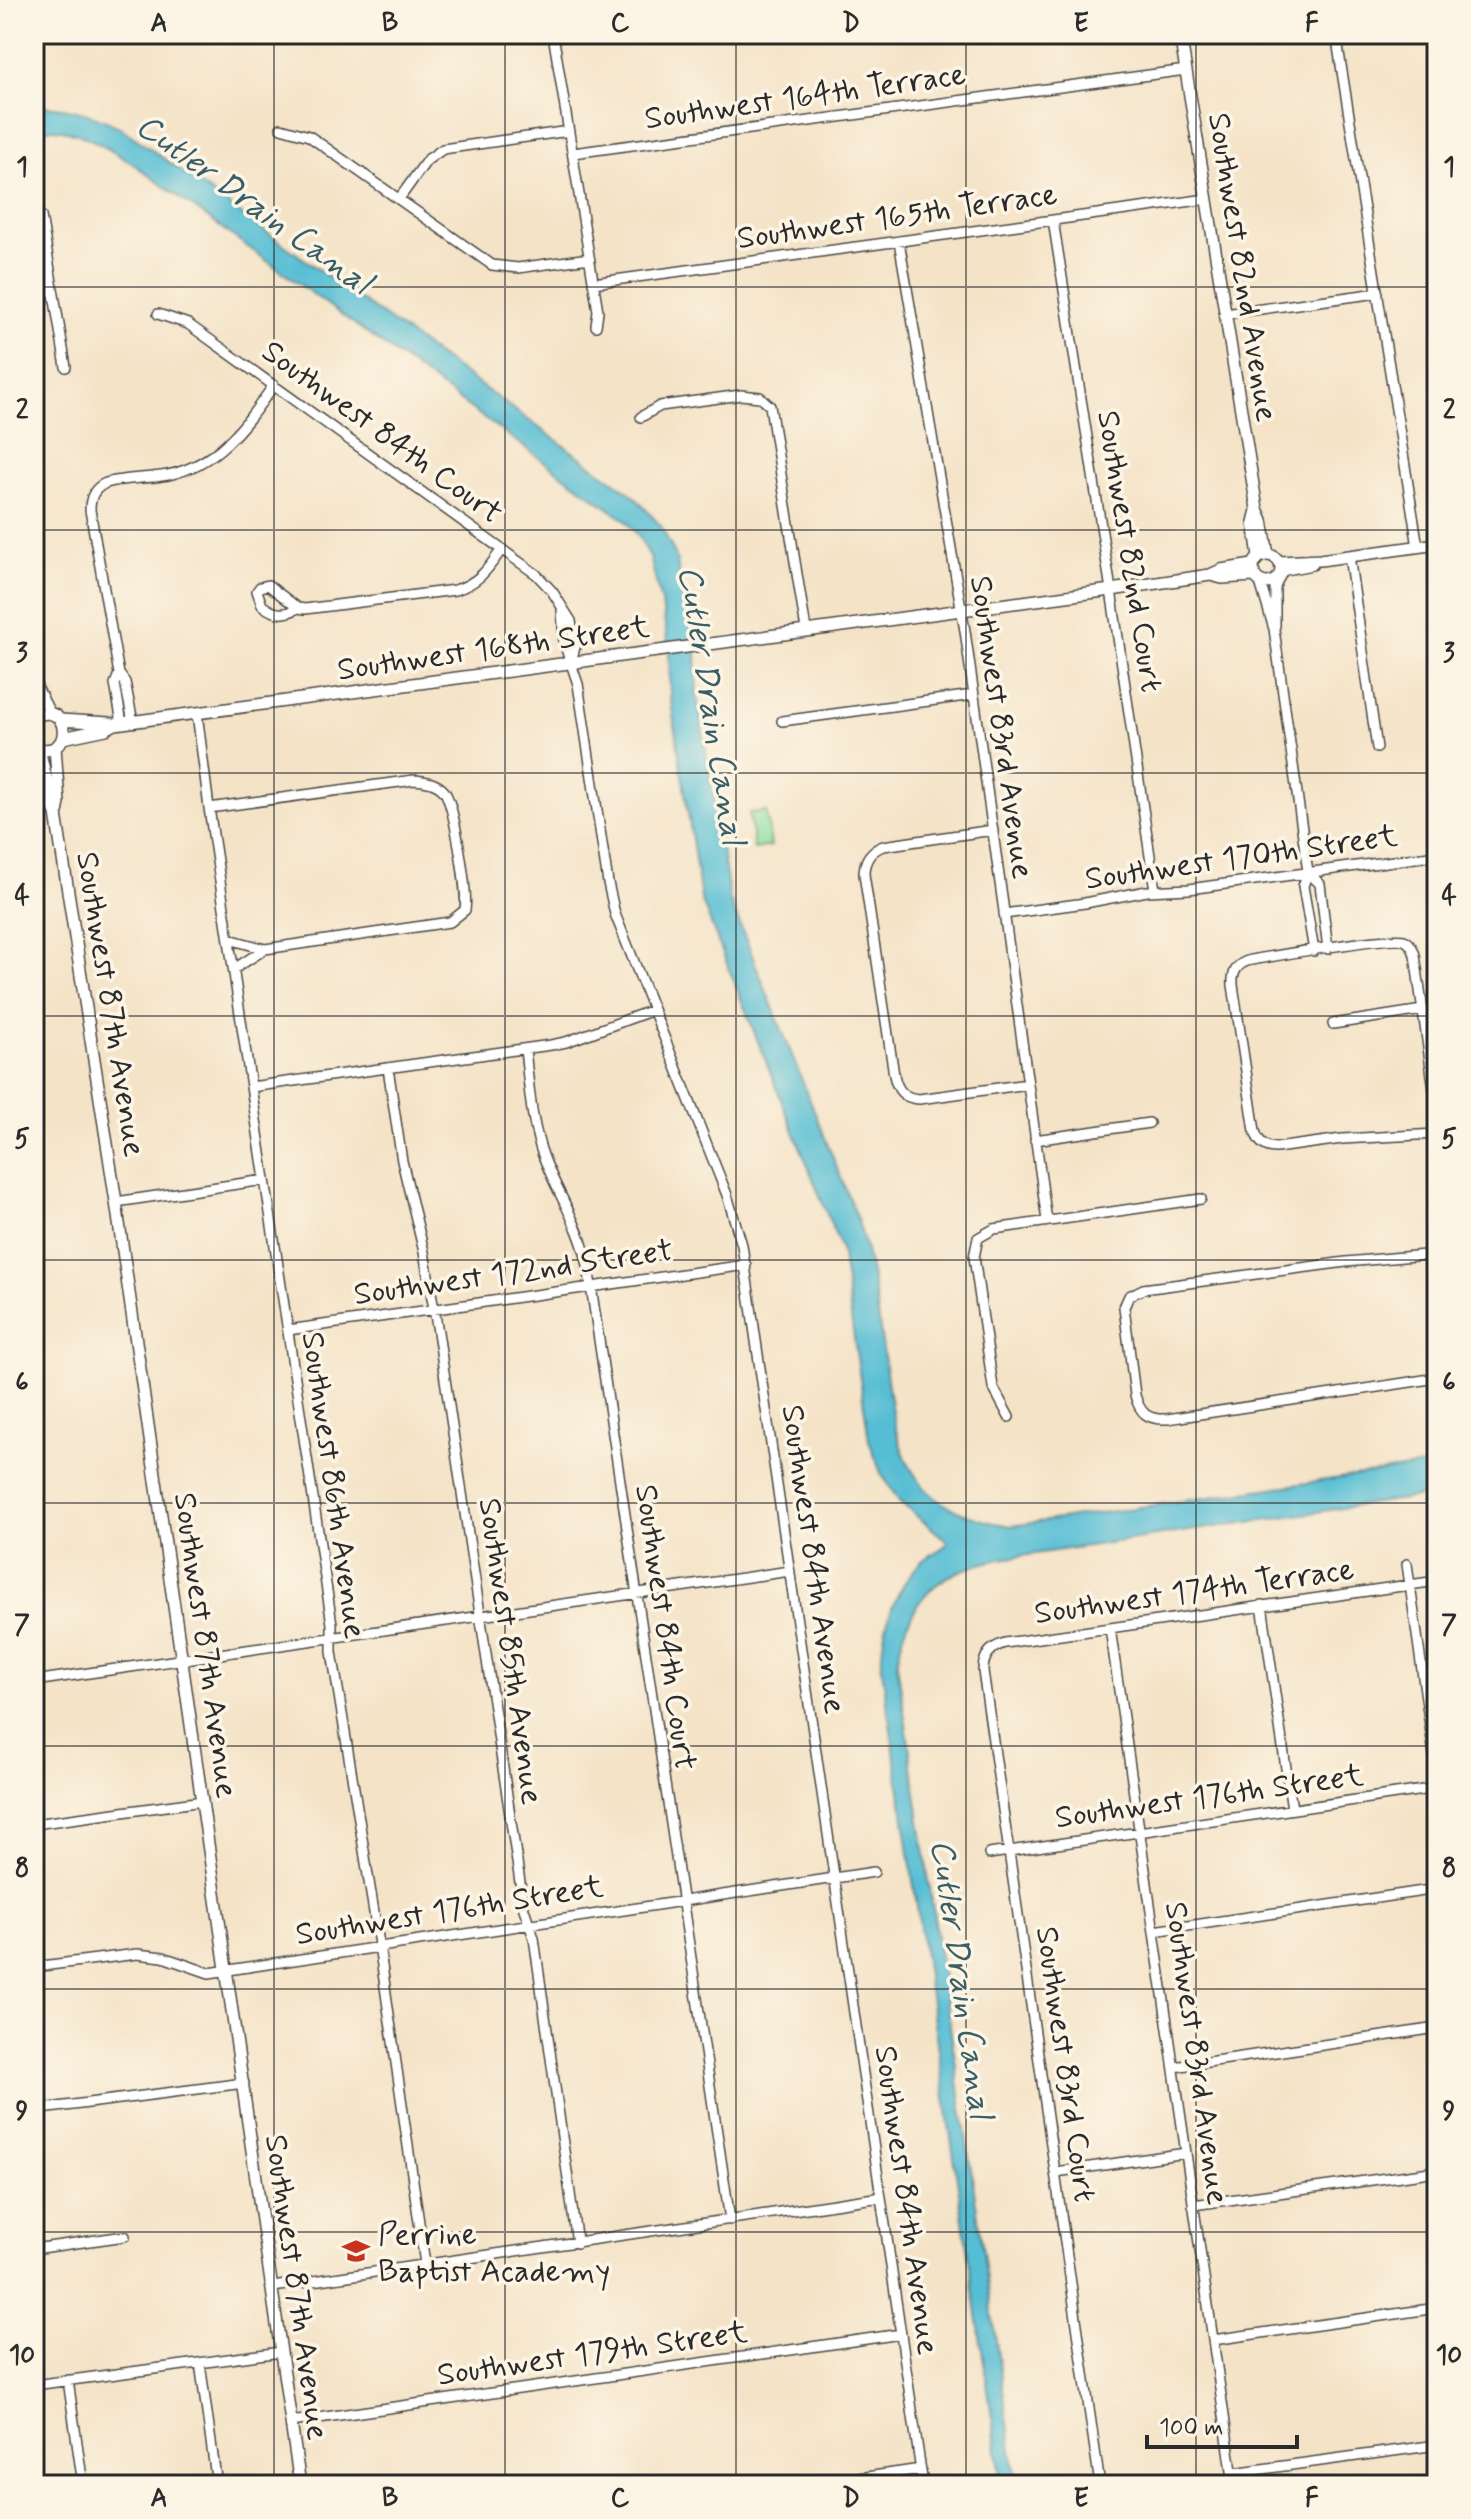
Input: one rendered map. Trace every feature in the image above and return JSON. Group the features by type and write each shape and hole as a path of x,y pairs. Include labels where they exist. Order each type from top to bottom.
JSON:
{"street":[{"path":"553,34 598,311 596,326"},
{"name":"Southwest 82nd Avenue","path":"1180,34 1257,509 1262,520 1259,567 1274,629 1308,872 1303,886 1314,951"},
{"path":"1336,34 1418,547"},
{"name":"Southwest 164th Terrace","path":"573,153 1186,70"},
{"path":"281,128 309,136 485,262 499,267 518,268 589,258"},
{"path":"399,199 427,160 443,149 569,131"},
{"name":"Southwest 165th Terrace","path":"593,283 1207,199"},
{"path":"41,216 66,367"},
{"name":"Southwest 82nd Court","path":"1053,220 1155,890"},
{"name":"Southwest 83rd Avenue","path":"899,241 973,695 1047,1221"},
{"path":"34,293 53,290"},
{"path":"1225,314 1378,293"},
{"name":"Southwest 84th Court","path":"158,314 188,324 546,582 562,610 564,643 571,662"},
{"path":"123,723 125,682 119,674 90,510 92,494 100,486 113,481 168,475 203,462 227,445 274,385"},
{"path":"641,417 660,406 741,395 753,395 765,401 772,412 806,630"},
{"path":"1259,567 1279,570 1320,560 1437,544"},
{"path":"298,608 318,609 455,590 473,584 483,576 502,549"},
{"path":"1349,556 1377,748"},
{"name":"Southwest 168th Street","path":"36,748 123,723 1111,590 1210,575 1221,570 1259,567 1270,583 1279,570"},
{"name":"Southwest 82nd Avenue","path":"1274,629 1275,588 1279,570"},
{"name":"Southwest 84th Avenue","path":"571,662 578,684 612,901 626,944 735,1216 746,1265 923,2485"},
{"path":"34,681 55,717"},
{"path":"782,721 973,695"},
{"name":"Southwest 86th Avenue","path":"197,713 425,2264"},
{"name":"Southwest 168th Street","path":"34,717 39,714 123,723"},
{"name":"Southwest 87th Avenue","path":"55,717 64,726 59,743 59,803 56,814"},
{"name":"Southwest 87th Avenue","path":"36,748 56,814 116,1202 300,2485"},
{"path":"209,808 414,780 442,788 452,805 466,902 462,914 450,922 265,949 229,939"},
{"path":"993,830 893,844 872,852 865,861 864,874 894,1075 902,1093 912,1098 926,1098 1028,1084"},
{"name":"Southwest 170th Street","path":"1004,914 1155,890 1189,889 1437,855"},
{"name":"Southwest 82nd Avenue","path":"1308,872 1320,884 1328,949"},
{"path":"1437,1111 1415,955 1409,943 1388,939 1251,960 1235,969 1233,985 1241,1043 1255,1131 1262,1144 1276,1148 1342,1139 1437,1134"},
{"path":"234,969 265,949"},
{"path":"251,1087 566,1042 653,1010"},
{"path":"1333,1024 1423,1010"},
{"name":"Southwest 84th Court","path":"525,1049 538,1140 583,1243 730,2220"},
{"name":"Southwest 85th Avenue","path":"388,1068 402,1161 424,1252 524,1909 534,1938 577,2243"},
{"path":"1035,1140 1149,1123"},
{"path":"116,1202 265,1180"},
{"path":"1009,1417 993,1387 974,1257 978,1238 994,1229 1201,1199"},
{"path":"1437,1254 1366,1260 1143,1289 1129,1296 1124,1314 1135,1395 1139,1409 1152,1419 1437,1378"},
{"name":"Southwest 172nd Street","path":"288,1330 746,1265"},
{"path":"1407,1564 1437,1776"},
{"path":"34,1681 790,1571"},
{"name":"Southwest 174th Terrace","path":"988,1652 1005,1643 1437,1581"},
{"path":"1262,1605 1292,1809"},
{"name":"Southwest 83rd Avenue","path":"1110,1628 1234,2485"},
{"name":"Southwest 83rd Court","path":"988,1652 983,1671 1100,2485"},
{"name":"Southwest 176th Street","path":"989,1854 1437,1788"},
{"path":"34,1824 203,1801"},
{"name":"Southwest 176th Street","path":"34,1967 137,1954 163,1957 209,1973 227,1971 874,1872"},
{"path":"1154,1931 1437,1889"},
{"path":"1174,2067 1437,2028"},
{"path":"34,2110 244,2083"},
{"path":"1056,2172 1186,2153"},
{"path":"1193,2205 1437,2171"},
{"path":"273,2287 881,2197"},
{"path":"34,2249 125,2236"},
{"path":"1213,2340 1437,2308"},
{"name":"Southwest 179th Street","path":"291,2422 901,2334"},
{"path":"34,2385 281,2352"},
{"path":"200,2363 217,2485"},
{"path":"68,2380 83,2485"},
{"path":"1233,2473 1437,2445"},
{"path":"812,2485 921,2469"}],"green space":[{"path":"766,811 771,846 754,849 749,813"}],"water":[{"path":"34,106 79,111 121,128 633,495 661,526 675,554 696,649 697,696 730,900 857,1218 870,1270 898,1437 910,1467 927,1491 960,1512 1011,1526 1437,1464 1437,1494 1001,1559 978,1565 942,1580 918,1604 909,1620 897,1663 1017,2485 1002,2485 882,1669 883,1640 896,1598 911,1573 947,1541 899,1501 881,1473 869,1440 841,1249 701,899 670,695 669,652 663,611 650,557 625,520 136,166 101,144 75,133 34,130"}],"place":[{"name":"Perrine Baptist Academy","path":"356,2251"}],"water label":[{"name":"Cutler Drain Canal","path":"255,203"},
{"name":"Cutler Drain Canal","path":"713,705"},
{"name":"Cutler Drain Canal","path":"963,1979"}]}
